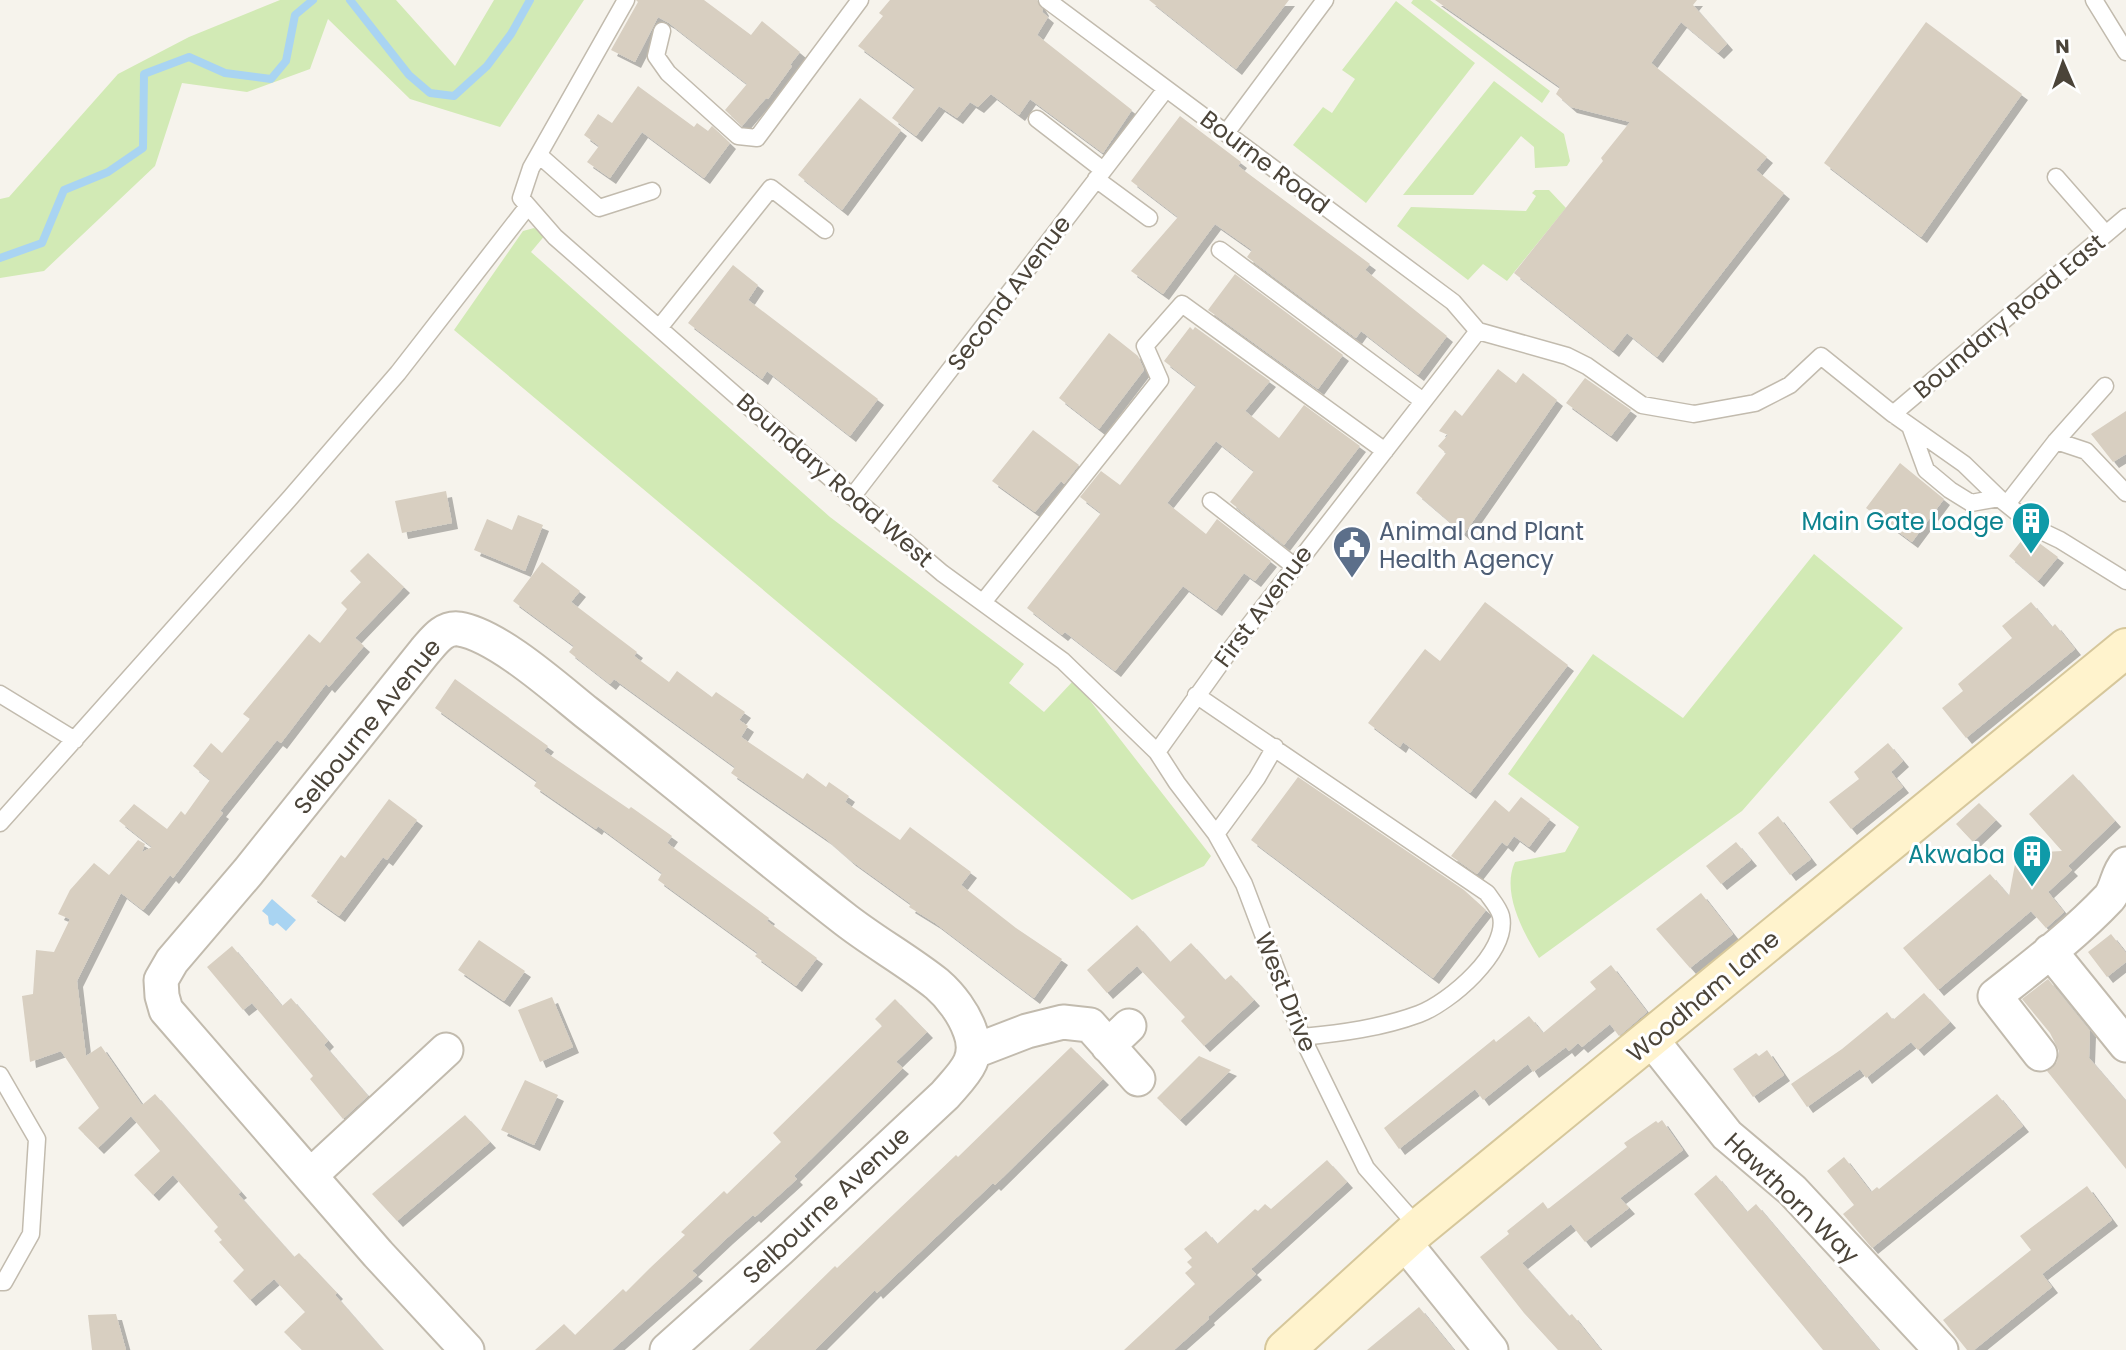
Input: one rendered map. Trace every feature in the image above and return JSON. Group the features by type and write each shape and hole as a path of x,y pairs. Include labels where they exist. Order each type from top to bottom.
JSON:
{"main road":[{"name":"Woodham Lane","path":"1284,1350 1412,1235 2126,648"}],"street":[{"name":"Selbourne Avenue","path":"467,1350 378,1254 166,1010 161,980 172,961 248,872 425,651 441,633 457,629 486,639 536,672 843,918 938,985 958,1007 970,1030 975,1051 968,1069 945,1095 667,1350"},
{"path":"2039,1054 1995,996 2050,951 2111,895 2121,869 2126,864"},
{"path":"2050,951 2126,1045"},
{"path":"975,1051 1027,1031 1063,1022 1090,1025 1119,1036 1138,1079"},
{"name":"Hawthorn Way","path":"1651,1039 1727,1135 1792,1190 1941,1350"},
{"path":"311,1175 447,1051"},
{"path":"1412,1235 1491,1350"}],"lane":[{"path":"0,822 398,373 525,202 531,168 626,0"},
{"path":"662,31 656,56 668,73 738,136 757,138 860,0"},
{"path":"1226,133 1325,0"},
{"path":"2094,0 2126,52"},
{"name":"Bourne Road","path":"1057,3 1166,89 1452,302 1478,331"},
{"name":"Second Avenue","path":"852,497 1166,89"},
{"path":"1037,119 1149,218"},
{"path":"539,155 599,208 652,191"},
{"path":"2056,177 2106,234"},
{"path":"659,328 771,188 825,230"},
{"name":"Boundary Road West","path":"525,202 555,237 852,497 942,573 1063,661 1157,752"},
{"name":"Boundary Road East","path":"1893,414 2126,217"},
{"path":"1220,250 1423,401"},
{"path":"984,601 1160,380 1145,346 1182,304 1385,451"},
{"path":"1478,331 1567,356 1587,366 1642,405 1694,414 1755,403 1790,385 1821,356 1893,414 1964,464 2039,530 2126,581"},
{"name":"First Avenue","path":"1157,752 1196,695 1294,566 1478,331"},
{"path":"1910,426 1926,470 1950,490 1972,503 2003,501 2105,386"},
{"path":"2056,441 2086,451 2126,493"},
{"path":"1211,502 1294,566"},
{"path":"0,694 75,740"},
{"path":"1196,695 1487,893 1501,915 1500,939 1489,958 1463,986 1422,1013 1357,1031 1302,1037"},
{"path":"1216,834 1257,778 1275,747"},
{"name":"West Drive","path":"1157,752 1216,834 1244,884 1302,1037 1366,1168 1412,1235"},
{"path":"0,1075 37,1139 31,1234 4,1282 0,1282"}],"green space":[{"path":"280,0 396,0 455,66 494,0 584,0 500,127 410,99 328,19 310,69 247,92 182,83 155,166 44,271 0,278 0,199 9,197 118,74 189,37"},
{"path":"1413,0 1430,0 1550,91 1542,103 1411,3"},
{"path":"1396,1 1475,63 1366,203 1293,145 1323,107 1332,113 1355,79 1342,70"},
{"path":"1494,81 1564,134 1570,161 1567,166 1535,168 1534,147 1521,136 1473,195 1403,195"},
{"path":"1535,190 1549,190 1566,208 1507,281 1483,264 1468,280 1397,226 1411,207 1526,211 1536,196 1532,193"},
{"path":"534,228 546,234 531,252 830,517 1024,664 1009,683 1044,712 1074,680 1211,856 1204,866 1132,900 454,330 523,231"},
{"path":"1814,554 1903,628 1742,811 1539,958 1516,912 1512,899 1511,874 1515,862 1565,852 1579,827 1508,774 1593,654 1683,718"}],"water":[{"path":"272,899 296,920 286,931 277,923 273,926 269,924 268,916 262,911"}],"building":[{"path":"636,0 704,0 751,35 762,21 800,52 768,99 766,98 742,126 725,110 747,84 669,23 658,17 635,62 611,50 638,2"},
{"path":"890,0 1037,0 1042,12 1048,17 1037,35 1132,110 1103,153 1030,99 1019,115 991,94 978,107 970,102 957,118 939,106 916,136 892,118 915,88 858,46 883,16 879,13"},
{"path":"1149,0 1289,0 1236,69"},
{"path":"1435,0 1697,0 1693,5 1727,44 1718,53 1681,22 1651,63 1767,157 1756,170 1784,193 1657,357 1627,333 1613,351 1514,273 1603,161 1601,158 1630,122 1571,107 1556,94 1560,87"},
{"path":"1926,22 2022,94 1921,237 1824,163"},
{"path":"638,86 694,127 697,123 708,131 712,126 730,143 704,178 642,132 610,178 587,162 599,146 584,135 598,114 612,123"},
{"path":"860,98 901,130 842,210 798,175"},
{"path":"1180,116 1241,162 1238,166 1370,264 1365,270 1447,336 1418,375 1361,331 1356,338 1247,257 1252,250 1215,224 1163,294 1131,271 1178,217 1131,181"},
{"path":"733,265 758,285 748,300 878,399 850,436 767,371 762,379 688,323"},
{"path":"1235,274 1343,355 1318,389 1208,310"},
{"path":"1190,327 1193,330 1195,327 1270,381 1245,411 1279,438 1304,405 1360,446 1284,545 1230,502 1254,471 1216,441 1167,503 1206,534 1217,519 1271,561 1255,581 1244,573 1216,610 1183,586 1115,671 1065,632 1062,635 1027,608 1101,513 1080,497 1101,471 1120,485 1196,386 1164,361"},
{"path":"1109,333 1138,356 1144,370 1099,429 1059,398"},
{"path":"1498,369 1516,383 1523,373 1557,400 1464,534 1416,493 1446,453 1438,446 1448,435 1439,431 1455,410 1462,416"},
{"path":"1585,378 1631,410 1611,436 1566,403"},
{"path":"2126,411 2126,454 2113,462 2091,434"},
{"path":"1033,430 1079,465 1064,484 1061,481 1035,512 992,481"},
{"path":"1900,463 1944,499 1912,542 1866,508"},
{"path":"446,491 452,523 402,533 395,501"},
{"path":"518,515 543,525 525,571 474,550 487,519 512,530"},
{"name":"Main Gate Lodge","path":"2027,534 2058,557 2038,581 2009,556"},
{"path":"368,553 404,587 355,638 364,646 329,687 326,684 281,743 277,740 220,811 223,813 173,878 170,875 143,910 121,893 77,981 86,1056 101,1046 142,1105 155,1094 294,1257 299,1253 337,1293 335,1295 383,1350 302,1350 284,1332 305,1312 274,1279 250,1300 233,1281 244,1270 219,1242 222,1240 214,1231 218,1227 173,1175 153,1195 134,1175 160,1151 131,1116 98,1148 78,1128 99,1108 61,1051 30,1062 22,996 33,994 36,950 54,952 70,919 58,914 70,890 94,863 109,875 138,840 145,844 142,852 152,847 119,821 134,804 167,829 181,811 185,815 210,780 193,766 211,743 222,753 250,719 243,714 309,634 320,643 347,609 341,603 361,582 350,571"},
{"path":"542,562 580,591 571,602 637,652 634,656 669,682 677,671 712,697 716,692 745,712 739,720 748,726 741,737 803,779 807,773 826,787 829,782 849,796 845,802 900,840 910,827 971,872 961,885 1016,928 1062,959 1034,998 935,923 909,907 911,904 850,860 826,839 731,773 735,767 614,679 610,684 569,652 574,646 513,601"},
{"path":"1485,602 1568,665 1470,793 1403,742 1400,747 1368,723 1425,649 1440,661"},
{"path":"2031,602 2052,627 2055,624 2075,649 1966,738 1942,708 1963,691 1958,684 2012,638 2002,626"},
{"path":"455,679 548,746 544,751 672,836 667,843 769,918 767,921 817,958 796,986 755,956 758,953 658,880 662,873 598,826 596,829 534,786 537,781 435,708"},
{"path":"1888,743 1903,761 1891,772 1903,787 1851,829 1829,802 1859,779 1854,772"},
{"path":"2073,774 2115,821 2068,866 2072,870 2048,892 2064,912 2046,928 2031,911 1938,990 1903,948 1990,874 2009,896 2016,859 2024,853 2062,851 2029,814"},
{"path":"1298,777 1464,890 1486,910 1433,978 1251,840"},
{"path":"1521,797 1550,819 1529,847 1514,836 1507,846 1502,842 1477,874 1451,856 1495,800 1509,812"},
{"path":"389,799 417,820 387,860 383,857 339,916 311,896 341,855 345,858"},
{"path":"1979,803 1996,820 1973,842 1956,824"},
{"path":"1778,816 1811,859 1790,875 1758,833"},
{"path":"1736,842 1751,860 1721,884 1706,866"},
{"path":"1701,893 1733,934 1690,968 1656,929"},
{"path":"1137,925 1170,962 1191,943 1225,980 1231,975 1254,1000 1204,1046 1181,1021 1185,1017 1137,966 1107,993 1087,970"},
{"path":"2111,934 2126,953 2126,962 2107,977 2088,952"},
{"path":"479,940 525,971 504,1001 458,970"},
{"path":"232,946 282,1006 291,998 328,1041 324,1045 368,1096 343,1119 310,1079 313,1076 252,1003 243,1010 207,967"},
{"path":"1611,965 1647,1012 1619,1036 1610,1024 1582,1047 1578,1043 1569,1051 1566,1047 1533,1072 1528,1064 1483,1100 1475,1089 1399,1149 1384,1128 1494,1039 1496,1042 1529,1016 1543,1033 1596,989 1590,982"},
{"path":"2048,979 2090,1031 2089,1058 2126,1101 2126,1169 2047,1071 2057,1062 2059,1051 2050,1033 2022,999"},
{"path":"1924,993 1950,1022 1918,1050 1911,1042 1866,1078 1860,1069 1807,1107 1791,1084 1842,1049 1887,1012 1893,1020"},
{"path":"552,997 573,1047 540,1062 518,1010"},
{"path":"895,999 927,1032 896,1062 903,1068 794,1176 797,1179 727,1238 692,1271 697,1275 612,1350 535,1350 564,1324 575,1335 623,1289 626,1292 685,1235 681,1232 724,1191 727,1194 781,1142 773,1133 882,1026 875,1019"},
{"path":"1071,1047 1103,1079 995,1185 993,1183 877,1293 875,1290 815,1350 749,1350 835,1266 837,1268 956,1155 958,1157"},
{"path":"1767,1050 1784,1075 1753,1097 1733,1069 1756,1053 1759,1056"},
{"path":"1199,1056 1231,1070 1180,1120 1157,1098"},
{"path":"525,1080 558,1095 534,1145 501,1130"},
{"path":"1997,1094 2023,1126 1872,1248 1843,1214 1854,1205 1827,1171 1844,1157 1871,1192 1877,1187 1879,1189"},
{"path":"465,1115 490,1142 397,1221 372,1194"},
{"path":"1662,1120 1683,1150 1620,1198 1629,1208 1585,1242 1571,1224 1522,1263 1569,1316 1572,1314 1601,1350 1558,1350 1524,1313 1480,1257 1543,1202 1548,1209 1627,1147 1624,1143 1656,1121 1658,1123"},
{"path":"1327,1160 1347,1182 1251,1269 1256,1274 1208,1317 1209,1319 1174,1350 1124,1350 1195,1284 1185,1273 1192,1267 1187,1262 1192,1258 1184,1249 1206,1231 1217,1244 1255,1209 1258,1211 1265,1204 1271,1209"},
{"path":"1716,1175 1747,1212 1756,1204 1879,1350 1823,1350 1694,1194"},
{"path":"2087,1186 2112,1220 2042,1274 2052,1287 1974,1350 1967,1350 1943,1320 2031,1250 2020,1236"},
{"path":"1419,1307 1454,1350 1367,1350"},
{"path":"116,1314 126,1350 92,1350 88,1315"}],"waterway":[{"path":"0,258 42,243 64,190 108,172 143,148 144,74 189,57 225,73 271,79 286,61 295,15 313,0"},
{"path":"350,0 409,75 430,93 454,96 487,66 511,34 530,0"}],"place":[{"name":"Main Gate Lodge","path":"2031,555"},
{"name":"Animal and Plant Health Agency","path":"1352,579"},
{"name":"Akwaba","path":"2032,888"}]}
